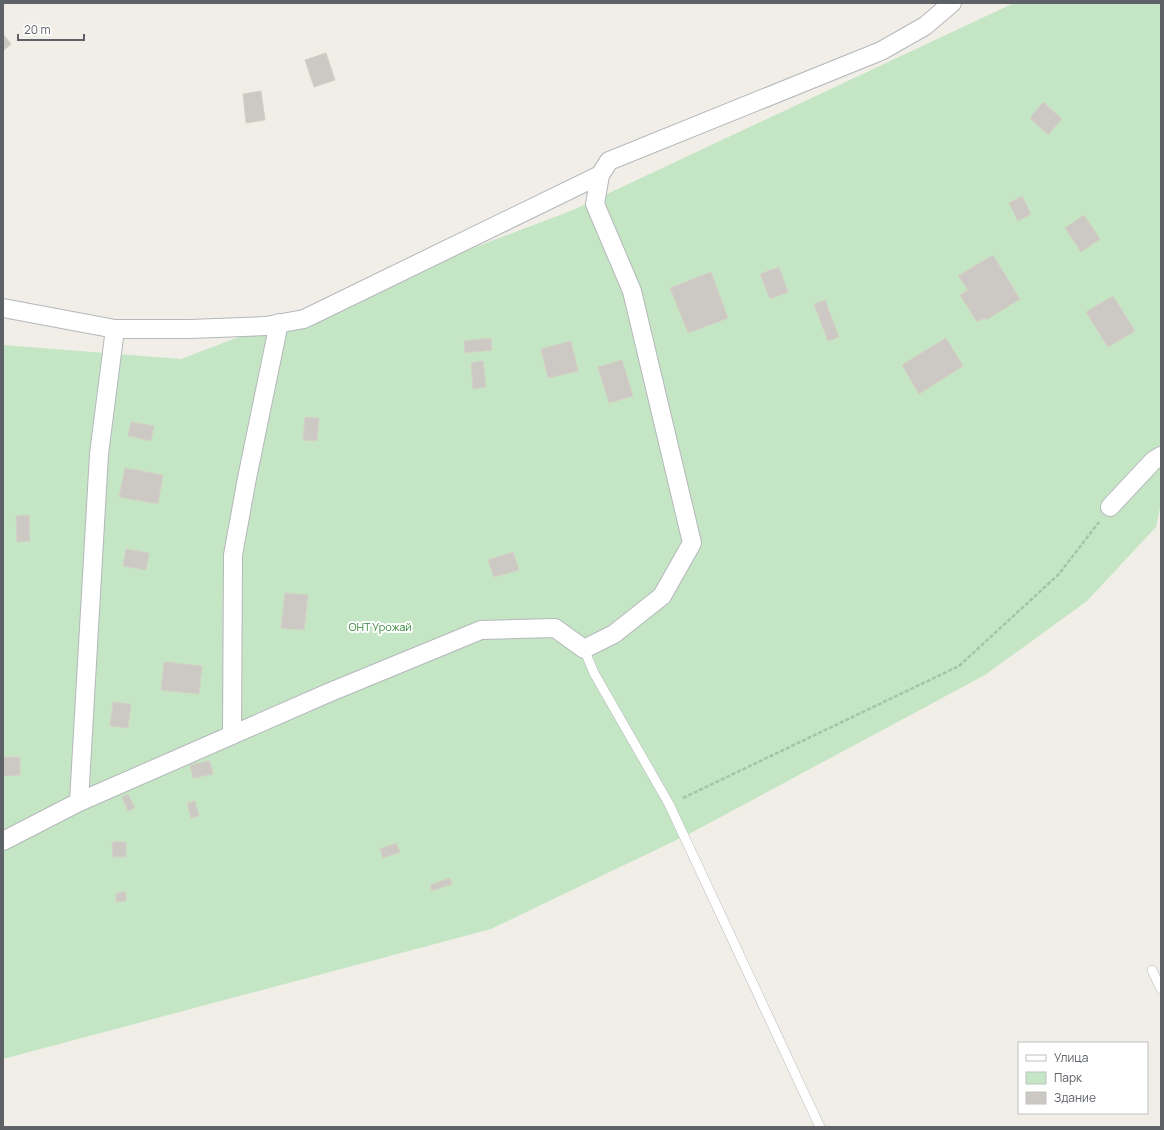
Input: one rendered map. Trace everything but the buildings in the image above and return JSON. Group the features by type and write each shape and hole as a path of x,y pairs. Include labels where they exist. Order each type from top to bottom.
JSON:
{"street":[{"path":"3,841 79,802 328,693 481,630 555,628 584,649 614,634 662,596 692,542 632,291 595,204 600,175 609,161 881,51 925,26 952,3"},
{"path":"3,308 115,329 190,329 266,326 304,318 600,175"},
{"path":"232,735 233,555 247,478 279,323"},
{"path":"79,802 99,454 115,329"},
{"path":"1110,507 1153,461 1161,456"}],"lane":[{"path":"584,649 594,673 669,804 820,1127"},
{"path":"1152,970 1161,989"}],"path":[{"path":"669,804 959,666 1059,574 1110,507"}],"green space":[{"name":"ОНТ Урожай","path":"1014,3 1161,3 1161,503 1156,527 1087,601 985,675 689,834 491,929 3,1059 3,345 181,359 573,210"}]}
